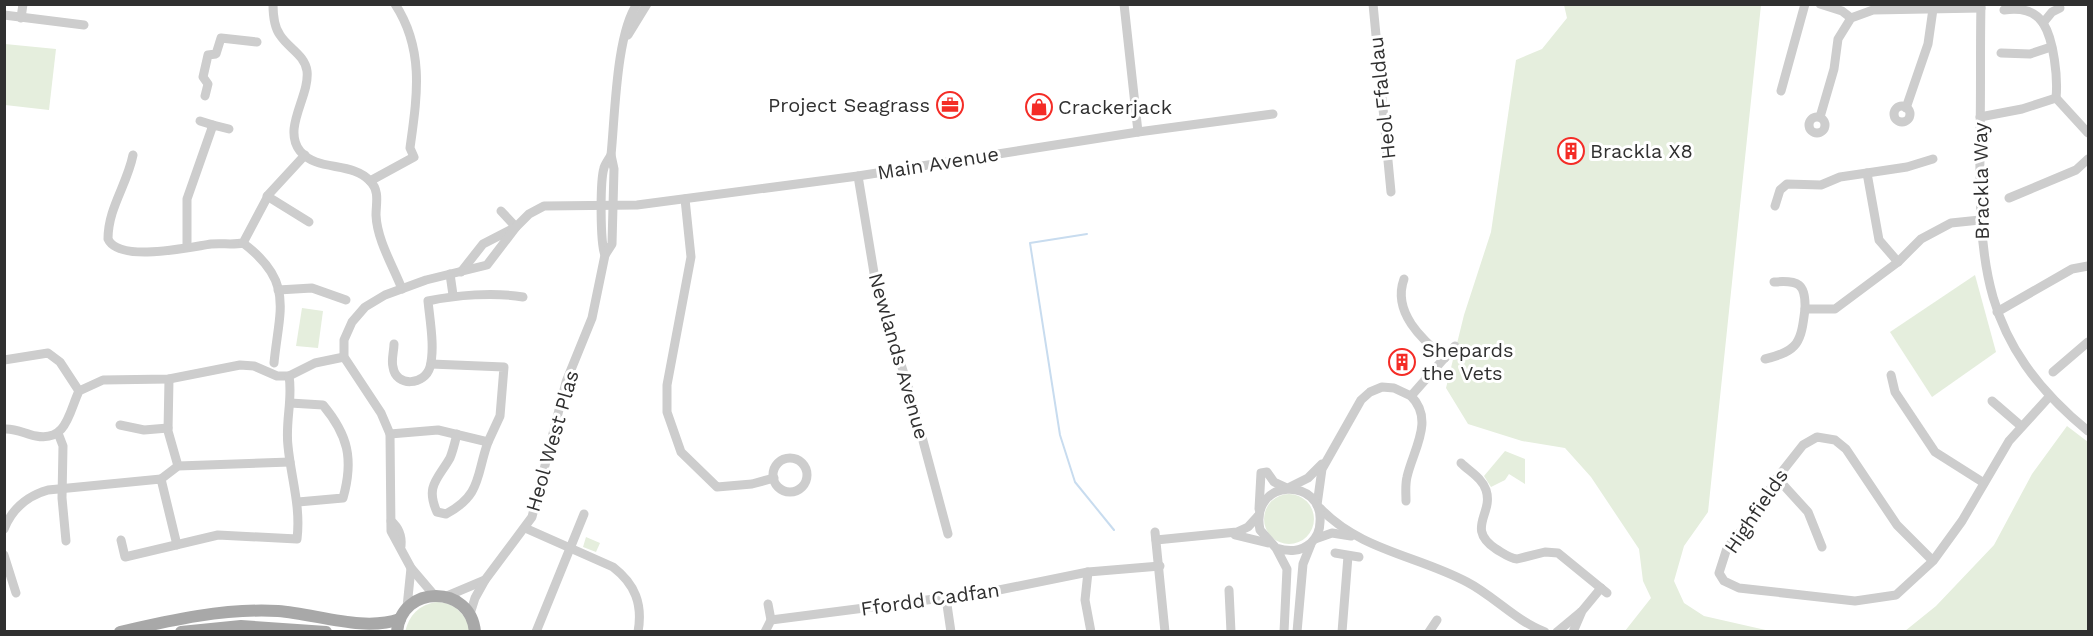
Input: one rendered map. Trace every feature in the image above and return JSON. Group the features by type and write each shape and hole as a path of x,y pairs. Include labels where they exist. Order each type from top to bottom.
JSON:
{"main road":[{"path":"120,632 192,617 232,612 277,611 399,625 407,607 420,598 434,595 447,596 464,606 471,614 476,630"},
{"path":"181,632 272,626 326,632"}],"street":[{"path":"21,18 22,4"},
{"path":"273,4 274,20 280,37 306,66 308,74 294,135 296,144 305,155 314,161 358,172 370,181 376,190 379,230 402,289"},
{"path":"370,181 414,157 410,147 418,83 417,62 412,36 395,4"},
{"name":"Heol West Plas","path":"471,614 475,598 485,580 532,517 566,382 597,301 605,255 612,244 614,169 611,155 629,16 637,4"},
{"name":"Heol West Plas","path":"625,40 647,4"},
{"path":"1124,4 1138,132"},
{"name":"Heol Ffaldau","path":"1373,4 1391,192"},
{"path":"1781,90 1805,4"},
{"path":"1820,4 1842,11 1851,18"},
{"path":"1820,117 1834,69 1838,39 1851,18 1873,10 1981,6"},
{"name":"Brackla Way","path":"1981,6 1980,220 1982,250 1997,312 2010,342 2049,397 2088,431"},
{"path":"2004,10 2016,8 2030,12 2043,23 2058,78 2056,98 2088,133"},
{"path":"2043,23 2052,12 2060,8"},
{"path":"1906,108 1928,44 1934,9"},
{"path":"4,15 84,25"},
{"path":"206,96 208,84 203,77 208,55 216,54 221,38 257,42"},
{"path":"2001,53 2030,54 2051,48"},
{"path":"1980,117 2022,110 2056,98"},
{"name":"Main Avenue","path":"516,227 529,214 544,206 614,206 685,199 858,176 1138,132 1273,114"},
{"path":"200,121 229,129"},
{"path":"187,247 187,199 213,125"},
{"path":"133,155 128,175 109,218 110,244 127,250 153,252 243,243 265,262 278,290 282,320 274,363"},
{"path":"243,243 267,196 305,155"},
{"name":"Heol West Plas","path":"605,255 601,244 604,168 611,155"},
{"path":"1775,206 1780,190 1787,184 1821,185 1840,177 1907,167 1933,159"},
{"path":"2008,198 2076,170 2088,159"},
{"path":"1867,173 1879,240 1898,262"},
{"name":"Newlands Avenue","path":"858,176 876,285 911,396 948,534"},
{"path":"267,196 309,222"},
{"path":"685,199 691,258 667,385 667,412 681,452 717,488 735,487 774,478"},
{"path":"501,211 516,227"},
{"path":"1805,309 1834,309 1898,262 1921,239 1951,223 1980,220"},
{"path":"434,595 411,567 401,546 402,538 392,521 390,434 381,413 344,357 344,340 352,321 365,307 402,289 487,265 516,227"},
{"path":"453,295 455,273 483,244 516,227"},
{"path":"1997,312 2072,269 2088,266"},
{"path":"1404,279 1401,295 1416,333 1445,358"},
{"path":"1765,359 1785,354 1795,348 1802,332 1805,309 1805,293 1800,286 1790,281 1773,282"},
{"path":"278,290 312,288 346,300"},
{"path":"394,344 393,369 398,376 411,382 418,382 427,375 431,364 432,337 428,301 453,295 467,297 506,294 523,297"},
{"path":"2053,372 2088,342"},
{"path":"1411,396 1455,346"},
{"path":"4,360 48,353 60,362 79,391"},
{"path":"4,429 42,437 58,433 62,430 79,391 103,380 169,379 240,365 254,366 277,375 289,376 315,363 344,357"},
{"path":"431,364 504,367 500,416 488,442 479,480 463,505 446,514 437,512 431,499 434,481 451,456 457,434"},
{"path":"1891,375 1894,392 1935,452 1984,483"},
{"path":"122,540 125,557 218,535 297,538 298,502 290,462 287,429 290,403 289,376"},
{"path":"169,379 168,428 178,466"},
{"path":"1230,534 1248,527 1259,514 1269,495 1308,478 1325,460 1365,395 1375,389 1388,387 1411,396 1420,410 1422,422 1407,476 1406,501"},
{"name":"Highfields","path":"1933,561 1897,525 1846,448 1835,440 1817,437 1803,445 1777,478 1753,517 1726,548 1719,573 1724,581 1739,588 1785,594 1855,601 1896,595 1933,561 1962,521 2008,441 2049,397"},
{"path":"1992,401 2021,426"},
{"path":"290,403 323,405 344,435 348,449 347,484 343,498 298,502"},
{"path":"120,425 144,430 168,428"},
{"path":"390,434 438,430 488,442"},
{"path":"58,433 63,446 62,489 66,541"},
{"path":"1297,632 1303,564 1320,526 1318,480 1325,460"},
{"path":"4,530 12,516 32,495 62,489 161,479 178,466 290,462"},
{"path":"1462,469 1481,481 1487,492 1488,501 1481,525 1483,535 1490,544 1517,560 1545,552 1558,553 1604,590 1557,632"},
{"path":"1284,632 1288,574 1273,546 1260,530 1260,473 1267,472 1274,482 1306,493 1334,523 1356,537 1462,579 1501,603 1517,617 1528,632"},
{"path":"1777,478 1809,512 1822,547"},
{"path":"161,479 177,545"},
{"path":"1395,490 1406,490"},
{"path":"536,632 584,514"},
{"path":"525,528 613,567 625,576 633,586 640,607 638,632"},
{"path":"1165,632 1156,536 1230,534 1296,551 1332,533 1356,537"},
{"path":"1335,554 1359,557"},
{"path":"4,555 16,593"},
{"path":"1342,632 1348,555"},
{"name":"Ffordd Cadfan","path":"771,620 946,598 1088,572 1160,566"},
{"path":"407,607 411,567"},
{"path":"1088,572 1085,600 1091,632"},
{"name":"Heol West Plas","path":"447,596 485,580"},
{"path":"1229,590 1231,632"},
{"path":"946,598 951,632"},
{"path":"765,632 771,620 768,604"},
{"path":"1573,632 1582,611"},
{"path":"1517,617 1545,632"},
{"path":"1422,620 1432,626"}],"green space":[{"path":"1564,5 1761,5 1708,512 1684,546 1674,581 1684,603 1704,616 1770,631 1625,631 1651,598 1643,581 1639,549 1591,477 1565,448 1522,441 1468,424 1446,388 1464,315 1491,232 1516,60 1542,49 1567,18"},
{"path":"5,44 56,49 49,110 5,105"},
{"path":"1975,275 1996,352 1932,397 1890,332"},
{"path":"302,308 323,311 318,348 296,346"},
{"path":"2067,426 2088,442 2088,631 1905,631 1936,606 1994,545 2032,474"},
{"path":"1505,451 1525,459 1525,484 1509,474 1505,480 1491,487 1484,476"},
{"path":"1284,494 1294,494 1307,501 1314,514 1314,524 1307,537 1294,544 1284,544 1275,540 1268,533 1264,524 1264,514 1268,505 1275,498"},
{"path":"586,537 600,543 596,552 583,547"},
{"path":"436,602 455,607 472,632 405,632 416,612"}],"waterway":[{"path":"1087,234 1030,243 1060,435 1075,482 1114,530"}],"place":[{"name":"Project Seagrass","path":"950,105"},
{"name":"Crackerjack","path":"1039,107"},
{"name":"Brackla X8","path":"1571,151"},
{"name":"Shepards the Vets","path":"1402,362"}]}
